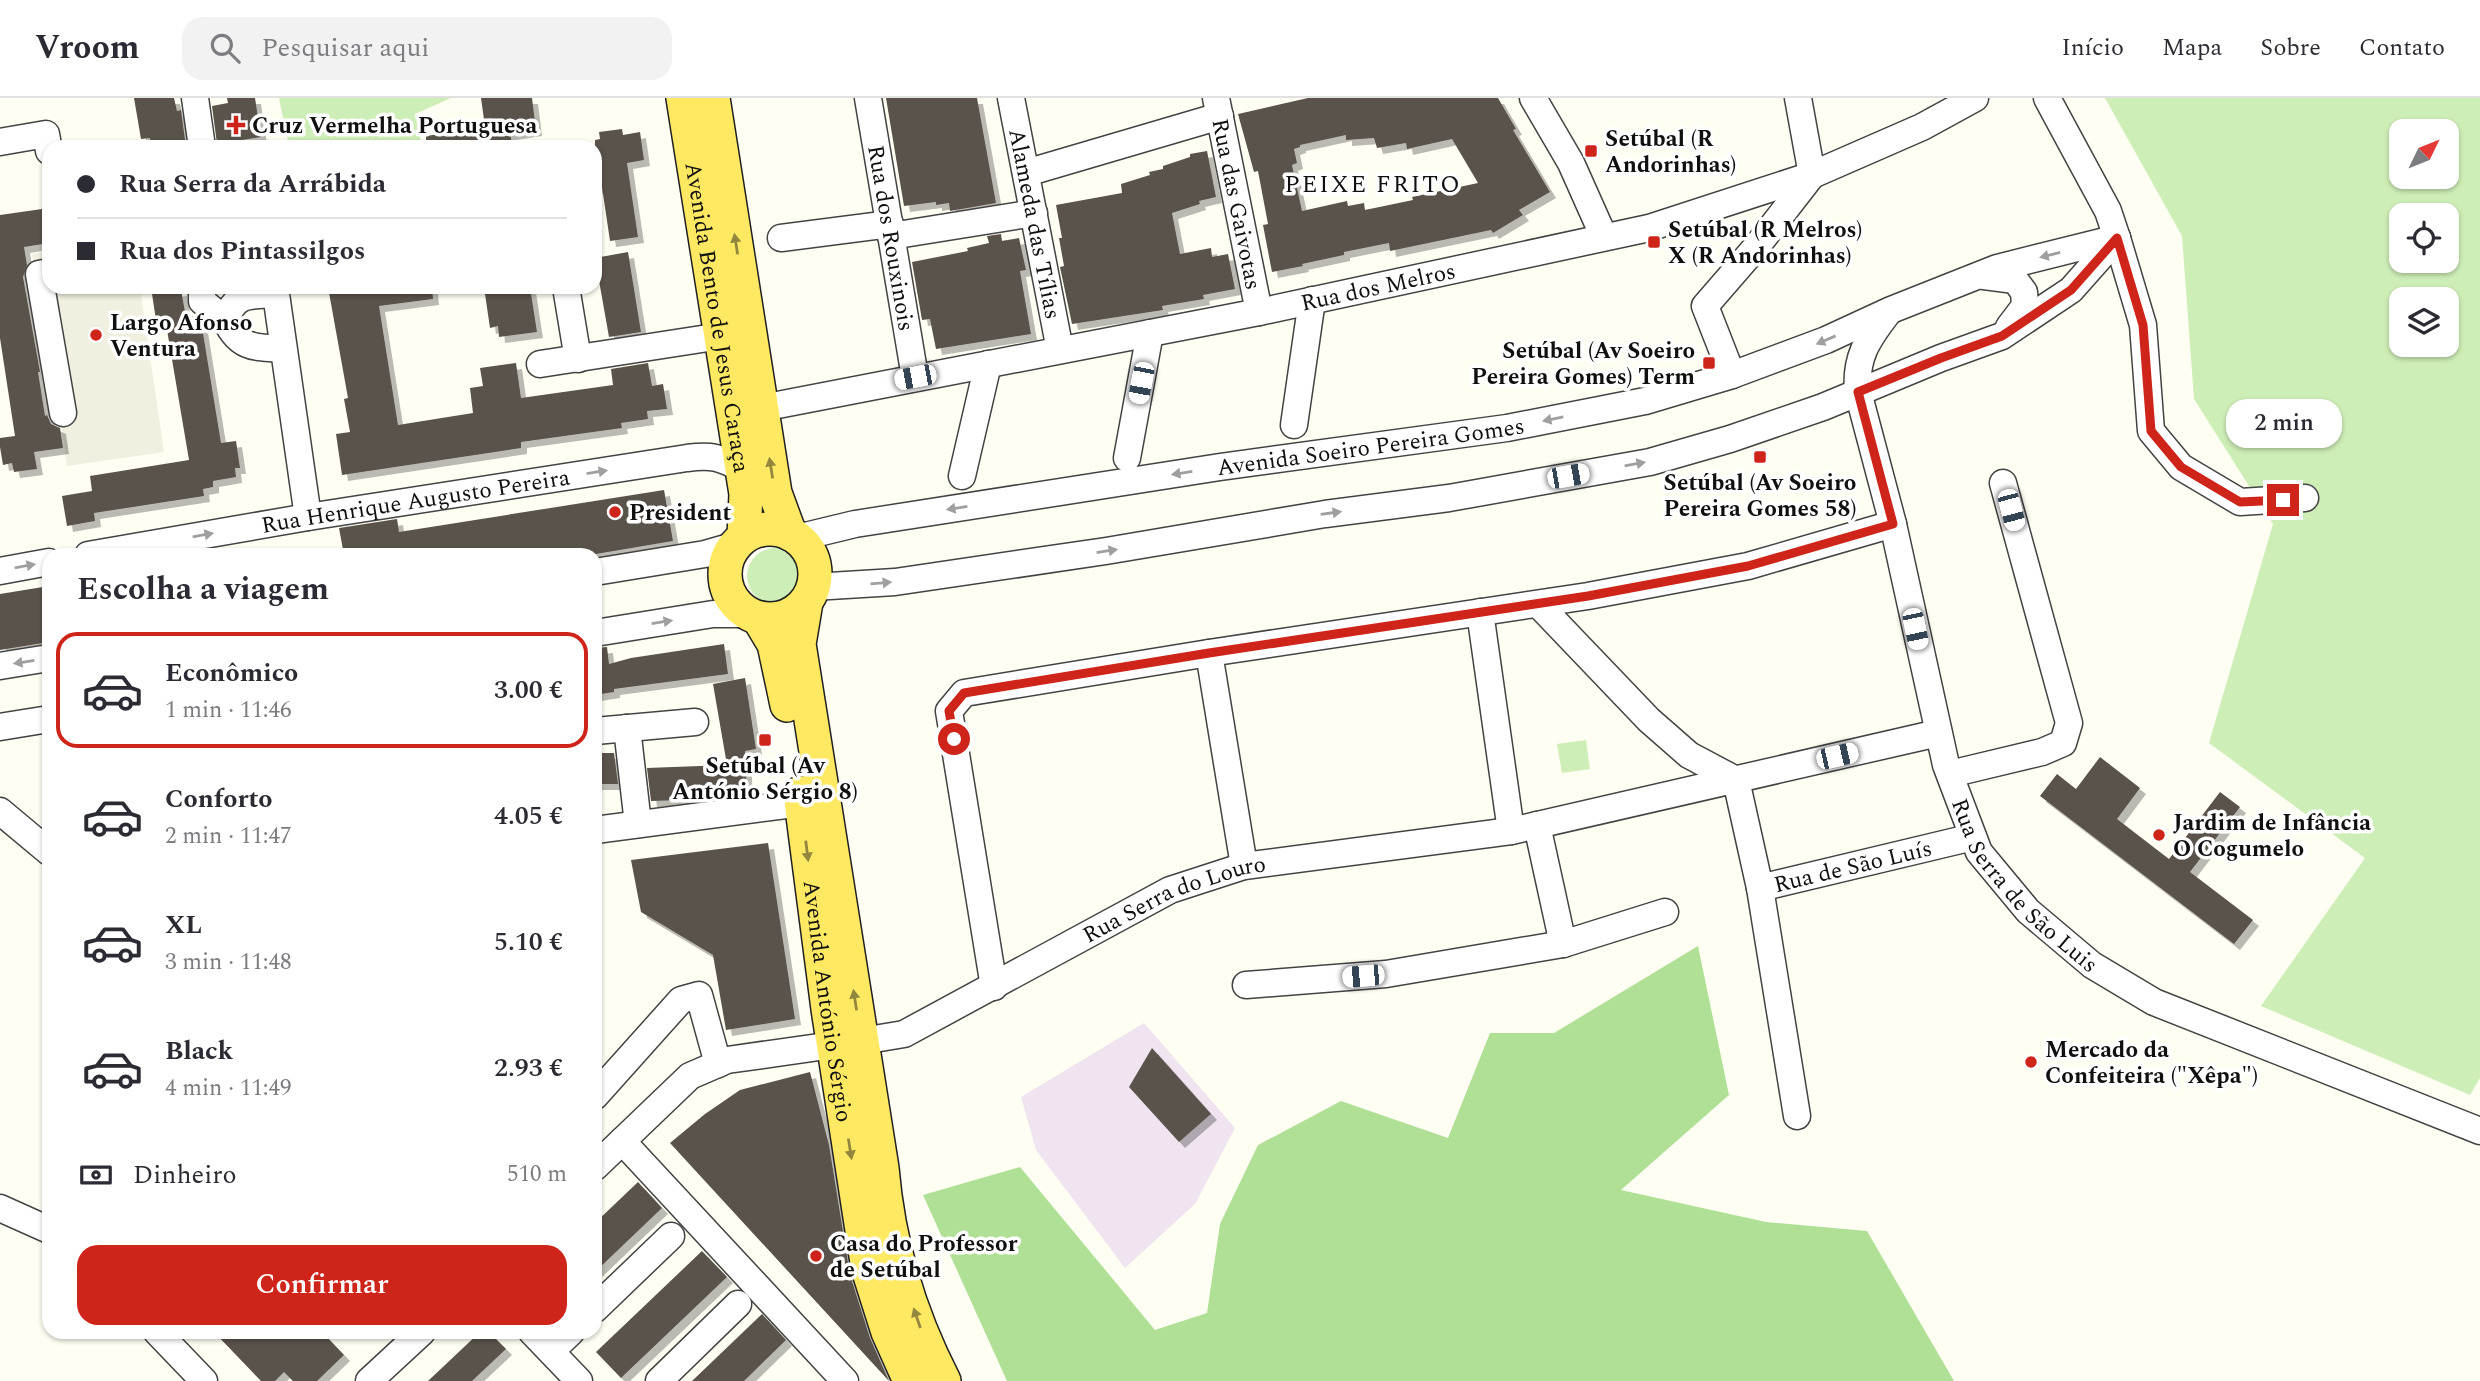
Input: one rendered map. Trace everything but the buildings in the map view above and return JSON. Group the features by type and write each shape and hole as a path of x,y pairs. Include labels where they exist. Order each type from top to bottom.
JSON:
{"main road":[{"name":"Avenida Bento de Jesus Caraça","path":"683,98 746,494 738,541"},
{"name":"Avenida Bento de Jesus Caraça","path":"713,98 775,493 794,536"},
{"name":"Avenida Soeiro Pereira Gomes","path":"738,541 758,530 766,529 775,529 794,536"},
{"path":"738,541 726,560 724,575 727,590 735,604 753,616 776,619 793,614 810,594 815,573 813,558 794,536"},
{"name":"Avenida António Sérgio","path":"810,594 799,644 848,1043 868,1269 888,1332 909,1381"},
{"name":"Avenida António Sérgio","path":"753,616 774,644 785,685 801,803 848,1043 882,1168 885,1208 906,1290 920,1329 944,1381"}],"street":[{"path":"195,98 201,140"},
{"name":"Rua dos Rouxinois","path":"868,98 915,377"},
{"name":"Alameda das Tílias","path":"1011,98 1060,350"},
{"path":"1533,98 1571,163 1604,237"},
{"path":"1732,375 1705,306 1757,246 1812,175 1798,98"},
{"name":"Rua dos Melros","path":"762,408 1259,312 1648,228 1812,175 1922,127 1975,98"},
{"path":"2047,98 2108,211 2117,238 2143,325 2151,431 2181,467 2240,502 2305,498"},
{"path":"1026,173 1218,107"},
{"name":"Rua das Gaivotas","path":"1218,107 1259,312"},
{"path":"0,142 42,142"},
{"path":"781,238 890,230 1034,213"},
{"path":"810,594 1106,551 1325,514 1450,498 1650,462 1730,439 2002,336 2071,290 2117,238"},
{"name":"Avenida Soeiro Pereira Gomes","path":"794,536 1193,471 1507,428 1645,401 1732,375 1826,340 1891,310 1997,268 2117,238"},
{"path":"42,273 39,274 42,291"},
{"name":"Avenida Soeiro Pereira Gomes","path":"1979,275 2015,280 2024,292 2025,306 2002,336"},
{"path":"42,294 63,413"},
{"path":"202,294 202,301 226,321 241,343 282,349"},
{"path":"226,321 230,306 241,297 276,294 308,517"},
{"path":"567,294 578,359"},
{"path":"1294,425 1312,300"},
{"name":"Rua Serra de São Luis","path":"1891,310 1869,337 1860,359 1856,375 1858,392 1893,524 1938,733 1979,852 2028,911 2092,965 2154,1002 2480,1131"},
{"path":"1127,458 1150,333"},
{"path":"540,364 721,337"},
{"path":"962,476 988,364"},
{"name":"Rua Henrique Augusto Pereira","path":"129,548 687,458 720,458 742,469"},
{"path":"1950,774 2042,752 2063,743 2069,723 2003,483"},
{"path":"993,987 949,711 964,693 1209,653 1539,605 1748,566 1893,524"},
{"name":"Avenida Soeiro Pereira Gomes","path":"602,571 705,554 738,541"},
{"path":"0,570 42,563"},
{"path":"1539,605 1648,720 1689,755 1736,780"},
{"path":"1480,612 1524,828 1563,944"},
{"path":"602,632 713,614 753,616"},
{"path":"1209,653 1244,866"},
{"path":"0,666 42,659"},
{"path":"5,731 42,721"},
{"path":"602,730 695,722"},
{"path":"627,728 638,824"},
{"name":"Rua Serra do Louro","path":"606,1149 691,1076 727,1060 904,1034 1170,890 1244,866 1524,828 1938,733"},
{"name":"Rua de São Luís","path":"1736,780 1760,888 1973,837"},
{"path":"602,829 801,803"},
{"path":"1,810 42,846"},
{"path":"1760,888 1797,1116"},
{"path":"1246,985 1386,974 1563,944 1665,912"},
{"path":"602,1088 681,1000 699,995 718,1064"},
{"path":"606,1149 845,1381"},
{"path":"0,1208 42,1227"},
{"path":"602,1302 671,1236"},
{"path":"659,1381 738,1304"},
{"path":"164,1339 204,1381"},
{"path":"369,1381 414,1339"},
{"path":"539,1339 579,1381"},
{"path":"551,1352 564,1339"}],"shaded area":[{"name":"Largo Afonso Ventura","path":"42,252 42,294 148,294 141,295 164,452 67,466 59,411 48,412 43,377 50,376 32,254"},
{"path":"1144,1023 1235,1128 1195,1204 1125,1268 1036,1150 1021,1097"}],"green space":[{"path":"279,98 451,98 415,114 421,140 288,140"},
{"path":"2105,98 2480,98 2480,1078 2470,1095 2261,1006 2365,858 2209,743 2273,524 2194,399 2182,236"},
{"path":"769,548 781,548 791,552 799,560 803,576 799,592 791,600 781,604 769,604 759,600 751,592 747,582 747,570 751,560 759,552"},
{"path":"1586,740 1590,769 1562,773 1557,744"},
{"path":"1698,946 1729,1095 1621,1190 1766,1222 1867,1231 1954,1381 1007,1381 923,1195 1020,1167 1155,1330 1207,1313 1220,1224 1258,1145 1341,1101 1448,1138 1490,1033 1554,1033"}],"place":[{"name":"Cruz Vermelha Portuguesa","path":"236,125"},
{"name":"Setúbal (R Andorinhas)","path":"1591,151"},
{"name":"Setúbal (R Melros) X (R Andorinhas)","path":"1654,242"},
{"name":"Largo Afonso Ventura","path":"96,335"},
{"name":"Setúbal (Av Soeiro Pereira Gomes) Term","path":"1709,363"},
{"name":"Setúbal (Av Soeiro Pereira Gomes 58)","path":"1760,457"},
{"name":"President","path":"615,512"},
{"name":"Setúbal (Av António Sérgio 8)","path":"765,740"},
{"name":"Jardim de Infância O Cogumelo","path":"2159,835"},
{"name":"Mercado da Confeiteira (\"Xêpa\")","path":"2031,1062"},
{"name":"Casa do Professor de Setúbal","path":"816,1256"}],"district":[{"name":"PEIXE FRITO","path":"1373,184"}],"route":[{"path":"954,739 949,711 964,693 1209,653 1539,605 1748,566 1893,524 1858,392 2002,336 2071,290 2117,238 2143,325 2151,431 2181,467 2240,502 2283,500"}]}
